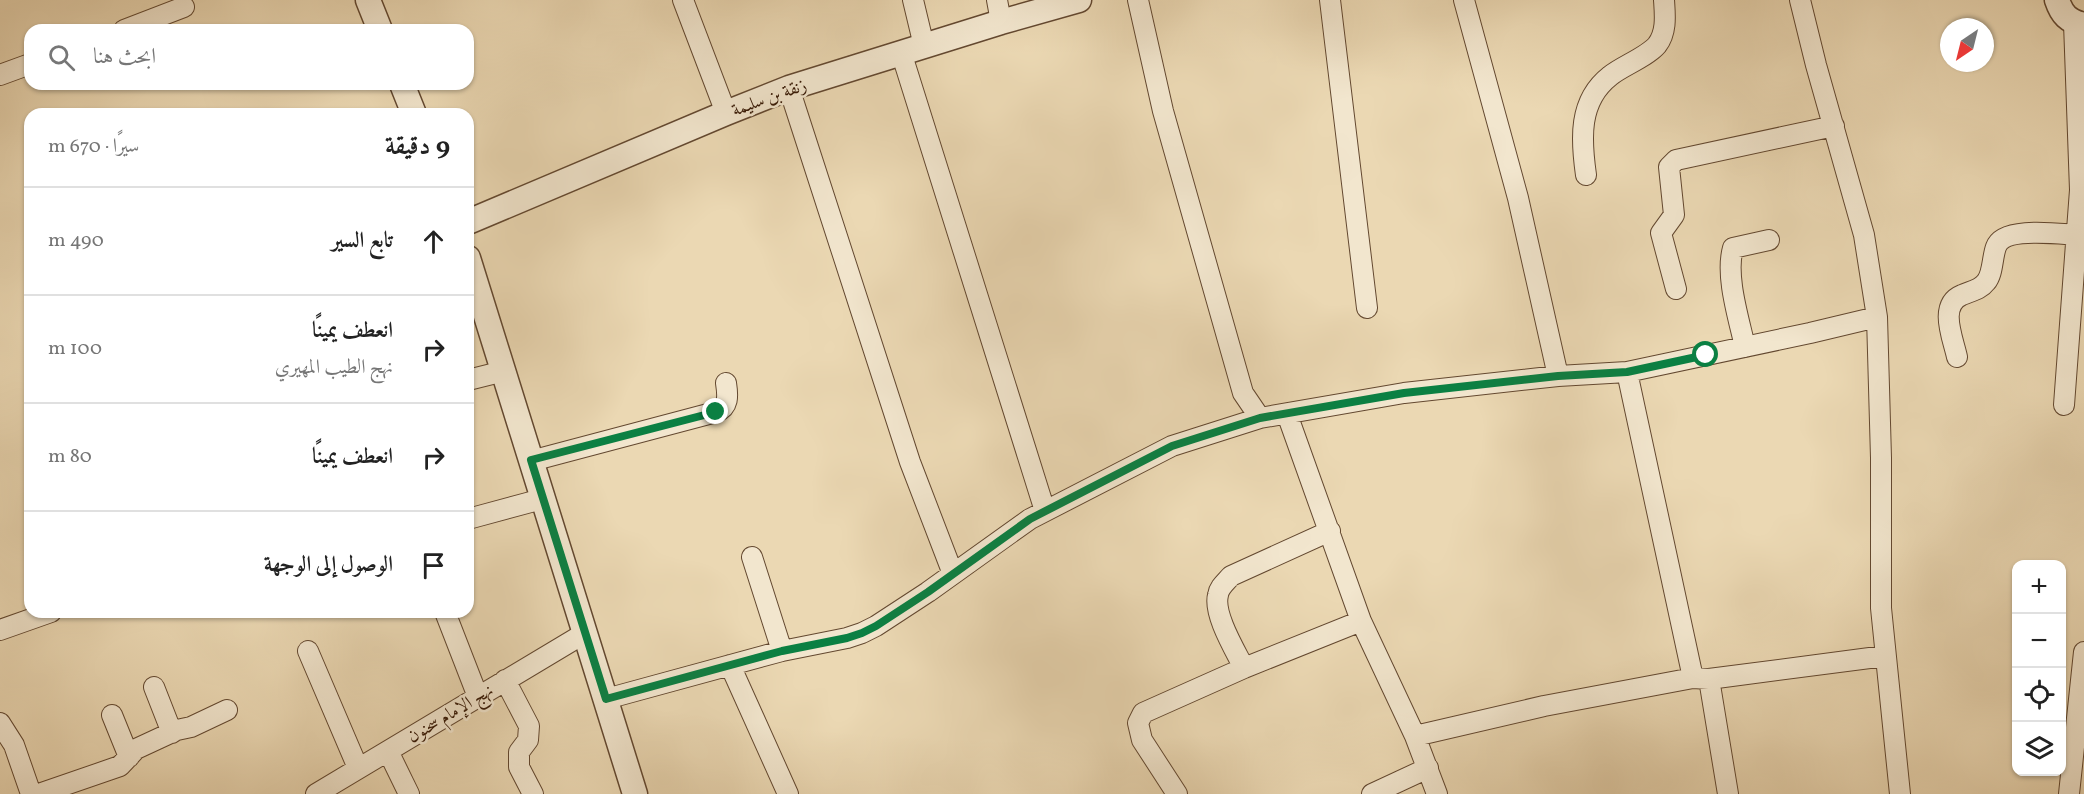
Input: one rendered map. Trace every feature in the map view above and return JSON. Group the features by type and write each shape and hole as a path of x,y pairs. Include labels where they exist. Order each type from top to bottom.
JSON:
{"street":[{"path":"368,0 378,24"},
{"path":"683,0 726,112"},
{"path":"913,0 912,49 1045,511"},
{"name":"زنقة بن سليمة","path":"474,219 726,112 789,88 912,49 999,11 1080,0"},
{"path":"1138,0 1163,111 1243,393 1260,418"},
{"path":"1330,0 1367,308"},
{"path":"1464,0 1518,198 1558,376"},
{"path":"1586,175 1582,128 1587,107 1610,76 1657,45 1665,28 1664,0"},
{"path":"1800,0 1864,235 1877,317 1881,458 1881,608 1900,794"},
{"path":"2057,0 2062,14 2079,24 2080,190 2064,405"},
{"path":"140,24 184,7"},
{"path":"0,75 24,66"},
{"path":"789,88 910,462 953,574"},
{"path":"404,90 412,108"},
{"path":"1676,290 1661,233 1674,215 1669,167 1676,160 1834,126"},
{"path":"1957,357 1948,318 1949,306 1955,298 1981,288 1989,278 1997,242 2006,236 2032,233 2078,235"},
{"path":"1745,347 1733,291 1731,255 1733,248 1769,240"},
{"path":"474,277 635,794"},
{"path":"606,699 782,651 862,633 895,614 1030,519 1172,446 1260,418 1404,393 1558,376 1627,372 1877,317"},
{"path":"474,378 504,371"},
{"path":"1627,372 1728,794"},
{"path":"531,460 716,412 723,409 727,402 726,383"},
{"path":"1287,414 1360,621 1415,736 1437,794"},
{"path":"474,517 542,499"},
{"path":"1244,668 1216,608 1218,593 1222,586 1231,576 1330,531"},
{"path":"752,557 782,651"},
{"path":"0,630 34,618"},
{"path":"447,618 478,698"},
{"path":"1177,794 1142,740 1138,723 1143,713 1244,668 1360,621"},
{"name":"نهج الإمام سحنون","path":"316,794 585,633"},
{"path":"308,651 358,768"},
{"path":"2069,794 2084,652"},
{"path":"1415,736 1544,706 1701,679 1885,656"},
{"path":"730,665 788,794"},
{"path":"505,680 529,726 528,740 519,752 519,767 532,794"},
{"path":"153,687 172,733"},
{"path":"0,723 14,745 30,791 39,794 120,766 136,749 227,710"},
{"path":"112,715 129,757"},
{"path":"388,751 410,794"},
{"path":"1372,794 1428,768"}],"route":[{"path":"716,412 531,460 606,699 782,651 862,633 928,592 1030,519 1172,446 1260,418 1404,393 1558,376 1627,372 1706,355"}]}
